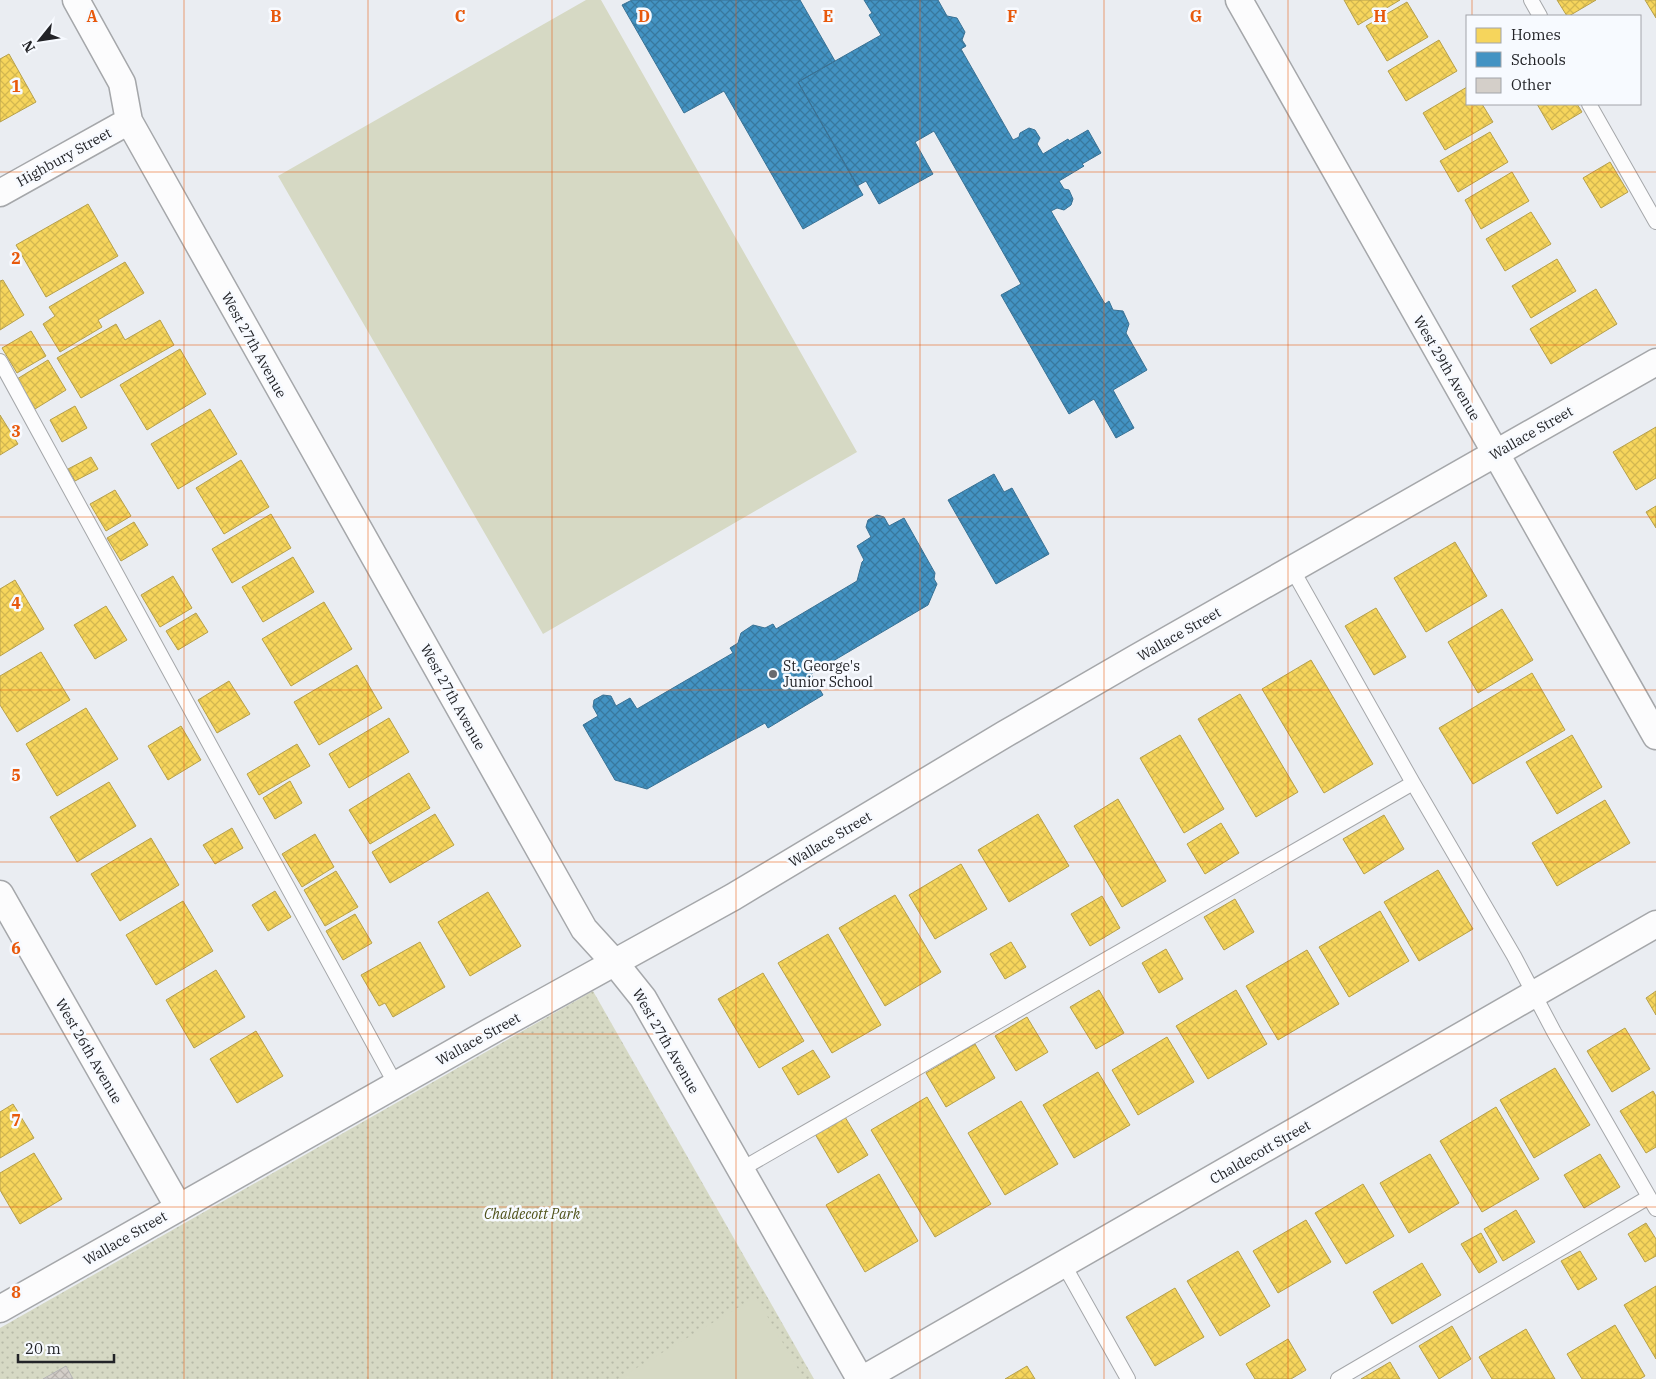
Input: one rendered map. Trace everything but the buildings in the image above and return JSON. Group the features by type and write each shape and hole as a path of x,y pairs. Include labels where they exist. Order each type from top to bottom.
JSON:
{"street":[{"name":"West 27th Avenue","path":"76,0 122,82 128,121 584,930 616,963 643,998 861,1379"},
{"name":"West 29th Avenue","path":"1239,0 1656,736"},
{"name":"Highbury Street","path":"0,193 128,121"},
{"name":"Wallace Street","path":"0,1309 733,897 1005,734 1656,362"},
{"name":"West 26th Avenue","path":"0,894 179,1208"},
{"name":"Chaldecott Street","path":"861,1379 1064,1265 1656,924"}],"lane":[{"path":"1531,0 1539,15"},
{"path":"1590,105 1656,222"},
{"path":"0,360 396,1085"},
{"path":"1292,570 1514,956 1554,1032 1653,1203 1338,1379"},
{"path":"740,1170 1413,783"},
{"path":"1064,1265 1128,1379"}],"green space":[{"path":"586,0 601,0 857,452 543,634 278,176"},
{"name":"Chaldecott Park","path":"593,991 814,1379 0,1379 0,1328"},
{"path":"756,1297 804,1379 618,1379"}],"place":[{"name":"St. George's Junior School","path":"773,674"}]}
